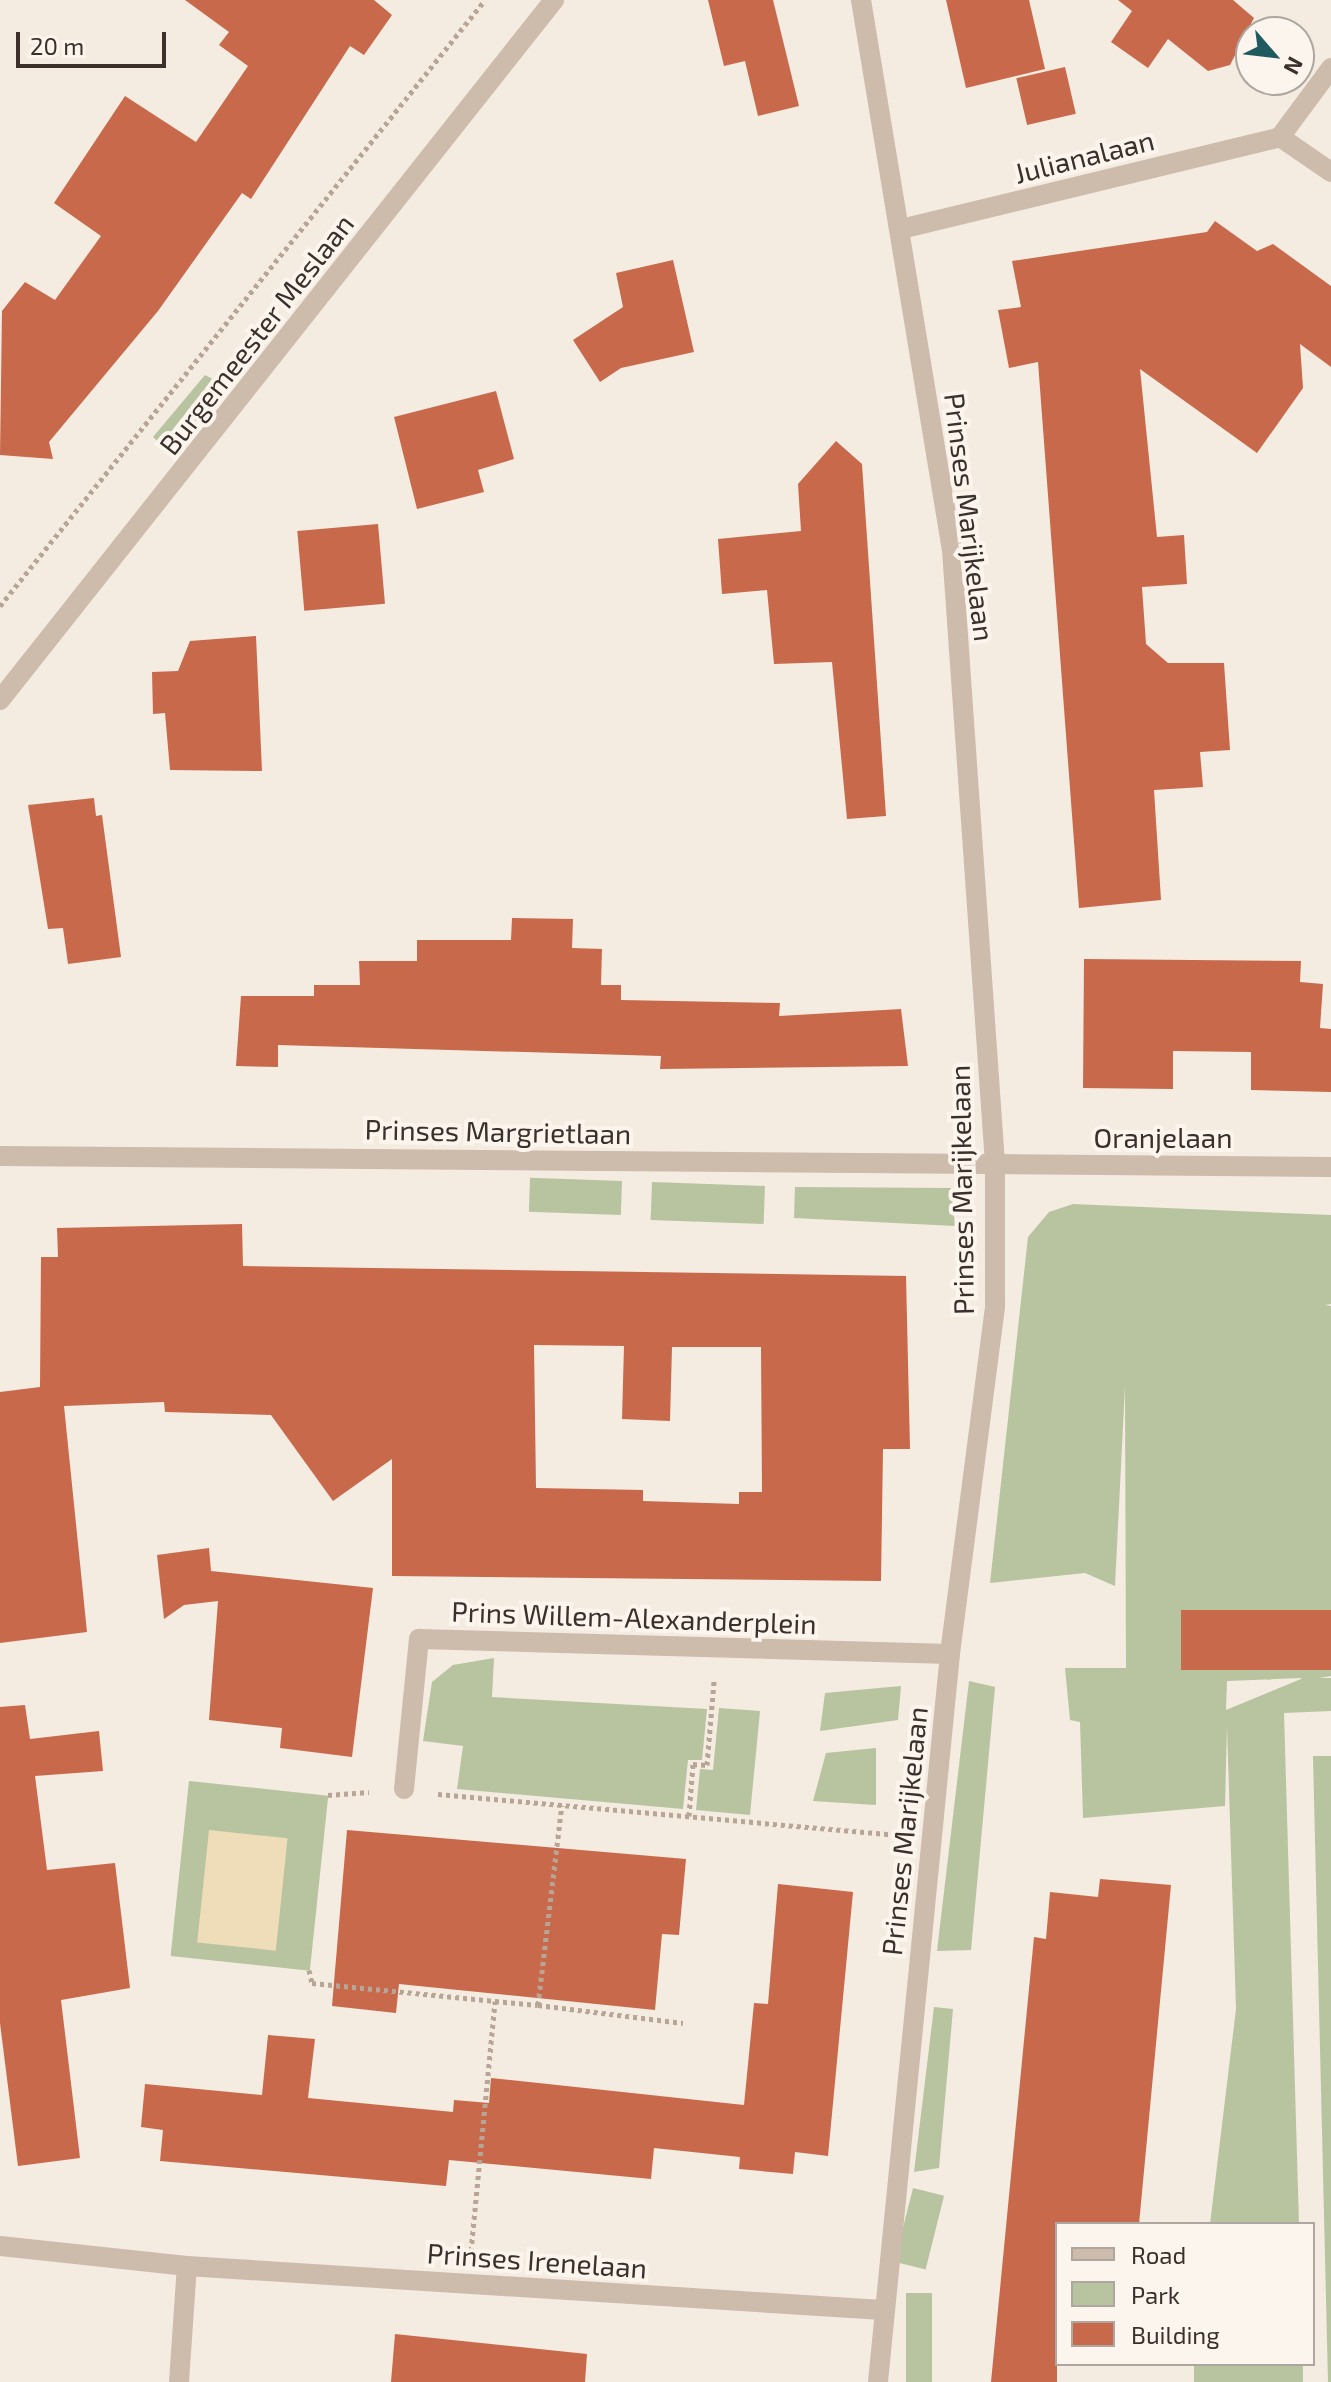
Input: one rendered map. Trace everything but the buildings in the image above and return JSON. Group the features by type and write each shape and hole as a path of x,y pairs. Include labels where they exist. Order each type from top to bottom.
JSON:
{"street":[{"name":"Burgemeester Meslaan","path":"0,700 554,0"},
{"name":"Prinses Marijkelaan","path":"861,0 952,550 995,1164 995,1307 950,1654 878,2382"},
{"path":"1331,68 1280,137 1331,172"},
{"name":"Julianalaan","path":"901,229 1280,137"},
{"name":"Prinses Margrietlaan","path":"0,1156 995,1164"},
{"name":"Oranjelaan","path":"995,1164 1331,1167"},
{"name":"Prins Willem-Alexanderplein","path":"404,1789 419,1639 950,1654"},
{"name":"Prinses Irenelaan","path":"0,2246 187,2266 883,2310"},
{"path":"179,2382 187,2266"}],"path":[{"path":"0,606 485,0"},
{"path":"689,1816 693,1764 707,1765 717,1647"},
{"path":"404,1789 931,1838"},
{"path":"538,2005 562,1805"},
{"path":"309,1970 312,1983 683,2023"},
{"path":"468,2284 495,2001"}],"green space":[{"path":"205,375 224,385 170,454 153,437"},
{"path":"530,1178 622,1181 621,1215 529,1212"},
{"path":"652,1182 765,1186 764,1224 651,1220"},
{"path":"795,1187 951,1188 955,1226 794,1218"},
{"path":"1073,1204 1331,1215 1331,1304 1325,1305 1331,1306 1331,1676 1319,1678 1331,1678 1331,1711 1284,1713 1299,2222 1210,2222 1236,2009 1227,1727 1225,1806 1083,1818 1080,1722 1070,1720 1065,1668 1126,1668 1125,1386 1115,1586 1085,1573 990,1583 1028,1237 1049,1212","holes":["1301,1678 1301,1679 1226,1710 1227,1681"]},
{"path":"494,1658 492,1697 707,1709 702,1760 688,1760 683,1809 457,1789 463,1746 423,1741 432,1682 453,1665"},
{"path":"969,1681 995,1687 971,1950 937,1951"},
{"path":"901,1686 898,1720 820,1731 825,1693"},
{"path":"719,1708 760,1711 750,1815 696,1810 700,1769 713,1770"},
{"path":"876,1748 876,1805 813,1801 826,1753"},
{"path":"1313,1756 1331,1756 1331,2382 1328,2382"},
{"path":"189,1781 328,1796 310,1971 171,1956"},
{"path":"934,2007 953,2009 939,2168 914,2172"},
{"path":"913,2188 944,2196 926,2269 895,2262"},
{"path":"906,2293 932,2293 932,2382 906,2382"},
{"path":"1194,2366 1303,2366 1303,2382 1194,2382"}],"sand":[{"path":"209,1830 288,1838 276,1951 197,1942"}]}
